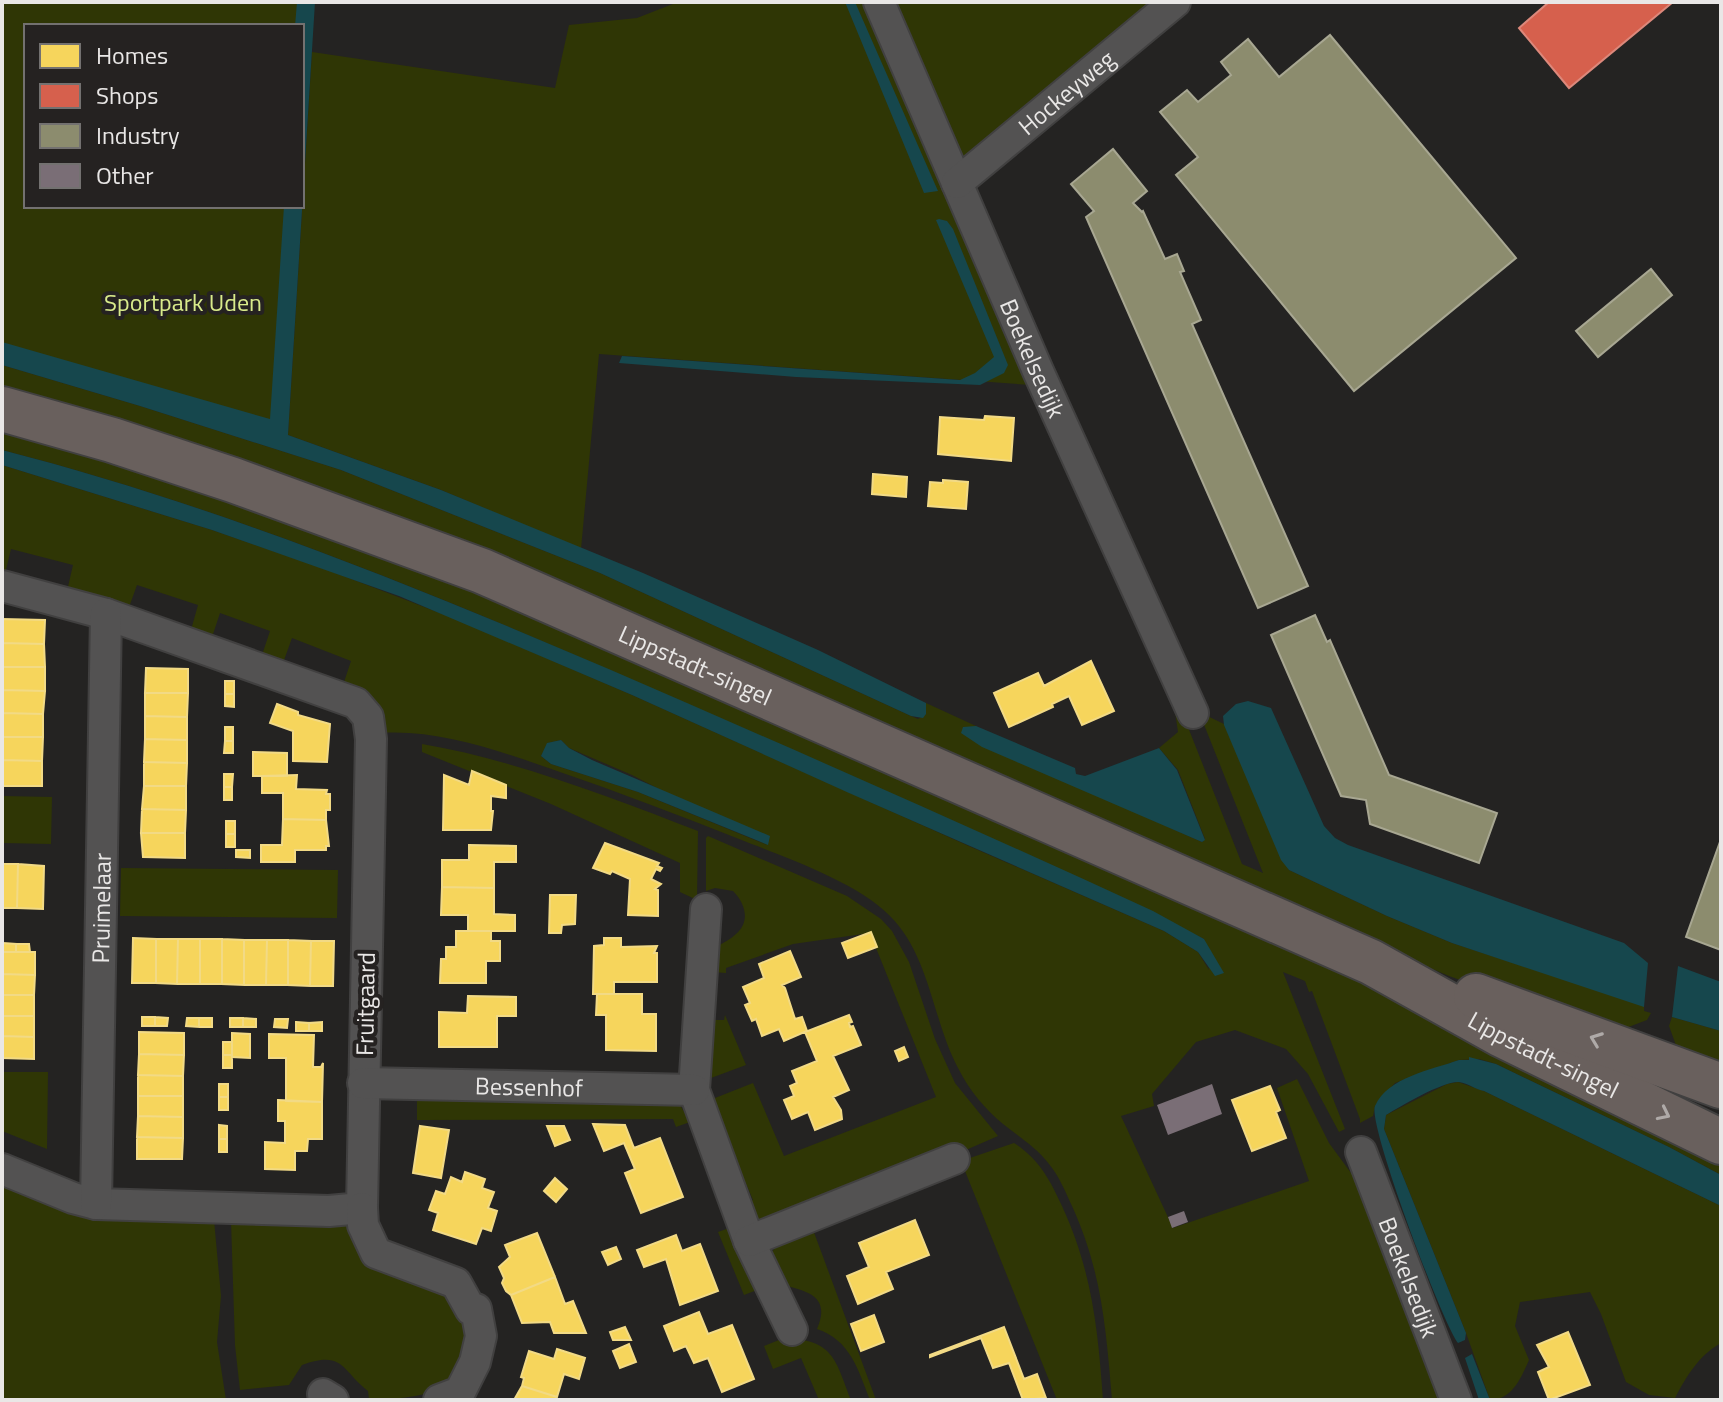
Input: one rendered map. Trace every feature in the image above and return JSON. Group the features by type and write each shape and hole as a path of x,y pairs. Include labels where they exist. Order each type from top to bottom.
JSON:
{"main road":[{"name":"Lippstadt-singel","path":"2,409 112,440 233,480 482,571 1371,962 1502,1035 1721,1142"},
{"name":"Lippstadt-singel","path":"1371,962 1515,1009 1721,1086"}],"street":[{"name":"Boekelsedijk","path":"879,2 1038,371 1193,713"},
{"name":"Hockeyweg","path":"957,183 1175,2"},
{"name":"Fruitgaard","path":"2,586 106,614 356,703 368,717 371,739 363,1225 376,1253 456,1283 471,1310 476,1309 481,1336 475,1362 460,1392 439,1400"},
{"name":"Pruimelaar","path":"96,1204 106,614"},
{"path":"706,909 694,1090 749,1241 792,1330"},
{"name":"Bessenhof","path":"363,1083 694,1090"},
{"name":"Boekelsedijk","path":"1361,1152 1456,1400"},
{"path":"749,1241 954,1159"},
{"path":"2,1169 73,1198 96,1204 314,1211 362,1208"}],"green space":[{"name":"Sportpark Uden","path":"2,2 304,2 302,24 24,24 24,208 289,208 273,424 2,355"},
{"path":"678,2 867,2 1031,385 599,354 581,549 441,490 288,435 312,52 555,88 569,25 637,18"},
{"path":"888,2 1158,2 962,167"},
{"path":"2,365 341,470 600,573 918,719 926,714 926,703 976,726 1067,782 1202,842 1205,839 1178,770 1159,748 1178,732 1171,684 1242,864 1263,873 1199,712 1224,724 1289,870 1452,943 1644,1005 1644,1011 1651,1013 1647,1020 1610,1034 1449,976 1147,847 2,392"},
{"path":"2,426 395,554 1430,1012 1721,1151 1721,1175 1496,1064 1479,1059 1459,1060 1395,1083 1375,1106 1373,1116 1360,1123 1312,991 1309,992 1305,981 1283,972 1345,1129 1339,1132 1308,1074 1286,1049 1235,1030 1196,1042 1152,1094 1154,1106 1121,1116 1173,1228 1309,1181 1277,1088 1297,1079 1329,1143 1376,1207 1439,1392 1439,1400 1112,1400 1105,1325 1096,1278 1082,1230 1064,1189 1044,1158 990,1112 967,1084 949,1049 913,949 903,931 875,903 839,881 797,862 536,764 448,738 381,733 379,712 374,701 343,685 351,661 292,638 283,663 262,655 270,631 220,613 212,637 191,630 198,605 137,585 128,610 67,591 73,565 11,549 5,574 2,573 2,465 212,530 458,620 1164,931 1198,952 1209,970 1204,939 684,702 460,607 234,521 80,471 2,450","holes":["561,740 569,748 632,775 767,845 638,792 551,764 541,756 548,743"]},
{"path":"422,744 526,769 698,831 697,900 680,892 680,863 551,804 422,752"},
{"path":"2,796 52,797 51,844 2,843"},
{"path":"708,836 847,896 881,919 892,931 909,962 935,1039 955,1083 998,1136 959,1153 762,1221 756,1219 745,1204 753,1200 710,1100 753,1083 784,1156 936,1097 870,933 793,944 726,968 726,973 713,972 718,946 741,929 745,912 733,891 715,888 706,891"},
{"path":"121,868 338,870 337,918 120,916"},
{"path":"725,1015 746,1065 711,1078 712,1020 724,1020"},
{"path":"1672,1017 1721,1031 1721,1075 1681,1059 1669,1026"},
{"path":"2,1072 48,1072 47,1149 2,1131"},
{"path":"1458,1082 1484,1091 1721,1206 1721,1343 1700,1360 1675,1398 1649,1395 1626,1382 1590,1292 1520,1302 1515,1326 1529,1360 1510,1392 1490,1400 1384,1129 1386,1115 1447,1084"},
{"path":"417,1094 680,1105 690,1122 676,1127 673,1119 417,1120"},
{"path":"1014,1143 1043,1171 1058,1196 1072,1230 1092,1301 1103,1400 1057,1400 961,1161"},
{"path":"2,1182 108,1221 214,1220 221,1296 217,1342 226,1400 2,1400"},
{"path":"231,1221 344,1224 452,1294 471,1341 454,1376 445,1386 430,1393 369,1399 368,1391 341,1364 326,1360 302,1365 289,1385 240,1390 235,1345"},
{"path":"732,1227 757,1290 744,1295 718,1232"},
{"path":"812,1227 876,1400 870,1400 857,1367 845,1348 838,1340 817,1329 821,1318 819,1302 809,1293 784,1285 771,1254 776,1246"},
{"path":"784,1338 813,1343 830,1354 851,1400 819,1400 801,1358 773,1369 764,1346"}],"water":[{"path":"297,2 315,2 304,178 304,24 295,24"},
{"path":"845,2 855,2 938,191 924,193"},
{"path":"284,208 302,208 288,435 441,490 643,573 818,650 926,703 926,714 923,718 911,716 600,573 341,470 2,365 2,342 270,419"},
{"path":"936,220 947,221 953,229 1008,365 1004,373 980,385 796,377 619,363 622,356 960,380 975,373 994,357"},
{"path":"2,450 158,495 311,548 611,670 1153,911 1204,939 1224,973 1215,976 1198,952 1164,931 632,695 399,596 212,530 2,465"},
{"path":"1248,701 1271,708 1324,826 1335,838 1624,943 1648,963 1644,1007 1452,943 1289,870 1281,860 1224,725 1223,716 1236,704"},
{"path":"976,726 1075,768 1076,774 1085,776 1159,748 1177,770 1205,840 1202,842 982,747 961,733 963,727"},
{"path":"561,740 592,760 770,836 768,845 638,792 551,764 541,756 547,743"},
{"path":"1678,966 1721,982 1721,1031 1672,1017"},
{"path":"1469,1057 1496,1064 1721,1175 1721,1206 1466,1084 1443,1085 1422,1095 1386,1115 1384,1129 1466,1333 1465,1340 1458,1343 1408,1224 1382,1148 1375,1106 1381,1096 1400,1081 1459,1060 1469,1060"},
{"path":"1472,1354 1490,1400 1479,1400 1465,1358"}],"building: Homes":[{"path":"985,416 1014,418 1011,461 938,454 940,417 984,420"},
{"path":"873,474 907,477 906,497 872,494"},
{"path":"943,480 968,482 966,509 928,506 930,482 943,483"},
{"path":"2,619 45,620 44,644 2,643"},
{"path":"2,643 44,644 45,667 2,667"},
{"path":"1091,661 1114,711 1082,725 1069,696 1052,704 1053,707 1009,727 994,693 1038,673 1044,686"},
{"path":"2,667 45,667 45,691 2,690"},
{"path":"146,668 188,669 188,693 145,693"},
{"path":"225,681 234,681 234,694 225,694"},
{"path":"2,690 45,691 43,714 2,713"},
{"path":"145,693 188,693 187,717 145,716"},
{"path":"225,694 234,694 234,707 225,706"},
{"path":"277,704 298,712 298,715 330,724 327,762 293,761 293,731 270,723"},
{"path":"2,713 43,714 43,737 2,737"},
{"path":"145,716 187,717 187,740 145,739"},
{"path":"225,727 233,727 233,741 225,741"},
{"path":"2,737 43,737 42,761 2,760"},
{"path":"145,739 187,740 187,763 144,762"},
{"path":"225,741 233,741 233,753 224,753"},
{"path":"253,752 287,753 287,776 253,776"},
{"path":"2,760 42,761 42,786 2,786"},
{"path":"144,762 187,763 186,786 144,786"},
{"path":"472,771 506,785 506,798 491,796 491,830 443,830 444,775 469,785"},
{"path":"224,774 233,774 232,787 224,787"},
{"path":"297,775 296,789 327,790 326,794 330,794 330,810 326,810 326,820 283,819 283,793 262,793 262,776"},
{"path":"144,786 186,786 186,810 142,809"},
{"path":"224,787 232,787 232,800 224,800"},
{"path":"142,809 186,810 185,833 141,833"},
{"path":"283,819 326,820 329,846 326,850 295,850 295,862 261,862 261,845 282,845"},
{"path":"226,821 235,821 235,834 226,834"},
{"path":"141,833 185,833 185,858 143,857"},
{"path":"226,834 235,834 235,847 226,847"},
{"path":"605,843 659,863 657,866 662,868 660,871 656,869 651,879 661,884 655,889 658,890 658,916 628,915 630,879 612,871 610,874 593,868"},
{"path":"469,845 516,846 516,862 494,862 494,888 442,887 442,860 469,860"},
{"path":"236,850 250,850 250,858 236,857"},
{"path":"2,864 18,864 17,908 2,908"},
{"path":"18,864 44,866 43,909 17,908"},
{"path":"442,887 494,888 494,914 515,915 515,931 468,931 468,915 441,915"},
{"path":"550,895 576,895 575,924 562,925 561,933 549,933"},
{"path":"456,931 491,931 491,941 500,941 500,961 486,961 486,983 440,983 441,959 446,959 446,947 456,947"},
{"path":"871,932 877,947 848,958 842,943"},
{"path":"133,938 156,939 156,983 132,983"},
{"path":"604,938 621,938 621,947 657,946 654,953 657,953 657,982 614,982 614,994 593,994 594,946 604,945"},
{"path":"156,939 178,939 177,984 156,983"},
{"path":"178,939 200,939 200,984 177,984"},
{"path":"200,939 222,939 222,984 200,984"},
{"path":"222,939 244,940 244,985 222,984"},
{"path":"244,940 267,940 266,985 244,985"},
{"path":"267,940 288,940 288,985 266,985"},
{"path":"288,940 311,941 310,986 288,985"},
{"path":"311,941 334,941 333,986 310,986"},
{"path":"3,943 16,944 16,952 3,952"},
{"path":"16,944 29,944 30,952 16,952"},
{"path":"790,951 801,977 782,985 795,1019 802,1017 807,1031 784,1041 779,1029 762,1036 756,1019 752,1021 745,1005 750,1003 743,987 764,978 759,964"},
{"path":"2,952 35,952 35,975 2,974"},
{"path":"2,974 35,975 34,995 2,995"},
{"path":"597,994 642,994 642,1014 656,1014 656,1051 606,1050 606,1015 596,1015"},
{"path":"2,995 34,995 34,1016 2,1016"},
{"path":"468,996 516,997 516,1016 497,1016 497,1047 439,1047 439,1012 467,1013"},
{"path":"849,1015 852,1022 849,1023 850,1027 853,1026 861,1045 833,1056 849,1090 833,1097 841,1110 842,1119 815,1130 808,1112 792,1119 784,1100 794,1096 790,1086 797,1083 792,1071 817,1061 805,1032"},
{"path":"2,1016 34,1016 34,1037 2,1036"},
{"path":"142,1017 155,1017 155,1026 142,1026"},
{"path":"155,1017 168,1018 167,1026 155,1026"},
{"path":"187,1018 199,1018 199,1027 186,1026"},
{"path":"199,1018 212,1018 212,1027 199,1027"},
{"path":"230,1018 243,1018 243,1027 230,1027"},
{"path":"243,1018 256,1019 256,1027 243,1027"},
{"path":"275,1019 288,1019 287,1028 274,1027"},
{"path":"296,1022 309,1023 309,1031 296,1031"},
{"path":"322,1022 322,1031 309,1031 309,1023"},
{"path":"139,1032 184,1033 184,1055 139,1054"},
{"path":"232,1033 250,1034 250,1058 232,1057"},
{"path":"269,1034 314,1035 313,1067 321,1067 323,1063 322,1102 286,1101 286,1058 269,1058"},
{"path":"2,1036 34,1037 34,1059 2,1058"},
{"path":"223,1042 232,1042 232,1055 223,1055"},
{"path":"904,1047 908,1057 899,1061 895,1051"},
{"path":"139,1054 184,1055 183,1076 138,1075"},
{"path":"223,1055 232,1055 232,1068 223,1068"},
{"path":"138,1075 183,1076 183,1096 138,1096"},
{"path":"219,1084 228,1084 228,1097 219,1097"},
{"path":"1270,1086 1280,1110 1276,1112 1286,1138 1252,1151 1232,1100"},
{"path":"138,1096 183,1096 183,1117 138,1116"},
{"path":"219,1097 228,1097 228,1110 219,1110"},
{"path":"278,1100 322,1102 322,1139 308,1139 307,1151 295,1151 295,1170 265,1169 265,1142 285,1143 285,1121 278,1121"},
{"path":"138,1116 183,1117 183,1138 137,1137"},
{"path":"593,1124 625,1125 634,1148 660,1138 683,1197 641,1213 625,1173 635,1169 624,1143 604,1151"},
{"path":"219,1125 227,1126 227,1139 219,1139"},
{"path":"420,1126 449,1130 441,1178 413,1173"},
{"path":"547,1126 564,1126 570,1140 555,1146"},
{"path":"137,1137 183,1138 182,1159 137,1159"},
{"path":"219,1139 227,1139 227,1152 219,1152"},
{"path":"465,1172 485,1179 482,1188 494,1192 488,1208 497,1211 491,1231 482,1228 476,1244 433,1230 438,1213 429,1210 436,1191 445,1194 451,1177 462,1182"},
{"path":"555,1178 567,1189 556,1202 544,1191"},
{"path":"915,1220 929,1255 886,1272 893,1289 858,1304 847,1276 869,1267 859,1243"},
{"path":"537,1233 555,1277 511,1295 502,1283 504,1278 499,1267 510,1257 505,1245"},
{"path":"676,1235 682,1251 700,1244 718,1291 680,1305 666,1259 644,1267 637,1250"},
{"path":"616,1247 621,1259 608,1265 602,1252"},
{"path":"555,1277 565,1304 573,1301 586,1333 554,1333 550,1322 522,1323 511,1295"},
{"path":"699,1312 708,1334 732,1325 754,1379 722,1392 708,1358 694,1363 686,1346 674,1351 664,1326"},
{"path":"874,1315 884,1342 861,1351 851,1324"},
{"path":"625,1327 631,1340 613,1340 610,1332"},
{"path":"1004,1327 1024,1379 1037,1374 1046,1398 1023,1400 1009,1363 993,1368 981,1338 930,1357"},
{"path":"1568,1332 1590,1385 1549,1400 1538,1372 1549,1367 1537,1345"},
{"path":"629,1344 636,1362 620,1368 613,1351"},
{"path":"557,1349 585,1358 579,1379 564,1374 557,1397 522,1386 524,1378 521,1377 529,1351 554,1359"},
{"path":"522,1386 557,1397 556,1400 514,1400"}],"building: Shops":[{"path":"1549,2 1673,2 1569,88 1519,28"}],"building: Industry":[{"path":"1330,35 1516,258 1354,391 1176,175 1198,157 1160,112 1187,90 1198,102 1231,75 1221,62 1248,39 1279,77"},
{"path":"1113,149 1147,191 1133,203 1143,211 1165,259 1177,254 1184,271 1180,272 1201,320 1192,324 1308,586 1258,608 1086,217 1094,211 1071,184"},
{"path":"1651,269 1672,295 1598,357 1576,331"},
{"path":"1315,615 1327,642 1330,640 1389,775 1497,813 1479,863 1370,824 1366,800 1341,796 1271,635"},
{"path":"1721,839 1721,950 1686,937"}],"building: Other":[{"path":"1212,1084 1222,1114 1168,1135 1157,1105"},
{"path":"1184,1211 1188,1222 1172,1228 1168,1217"}]}
